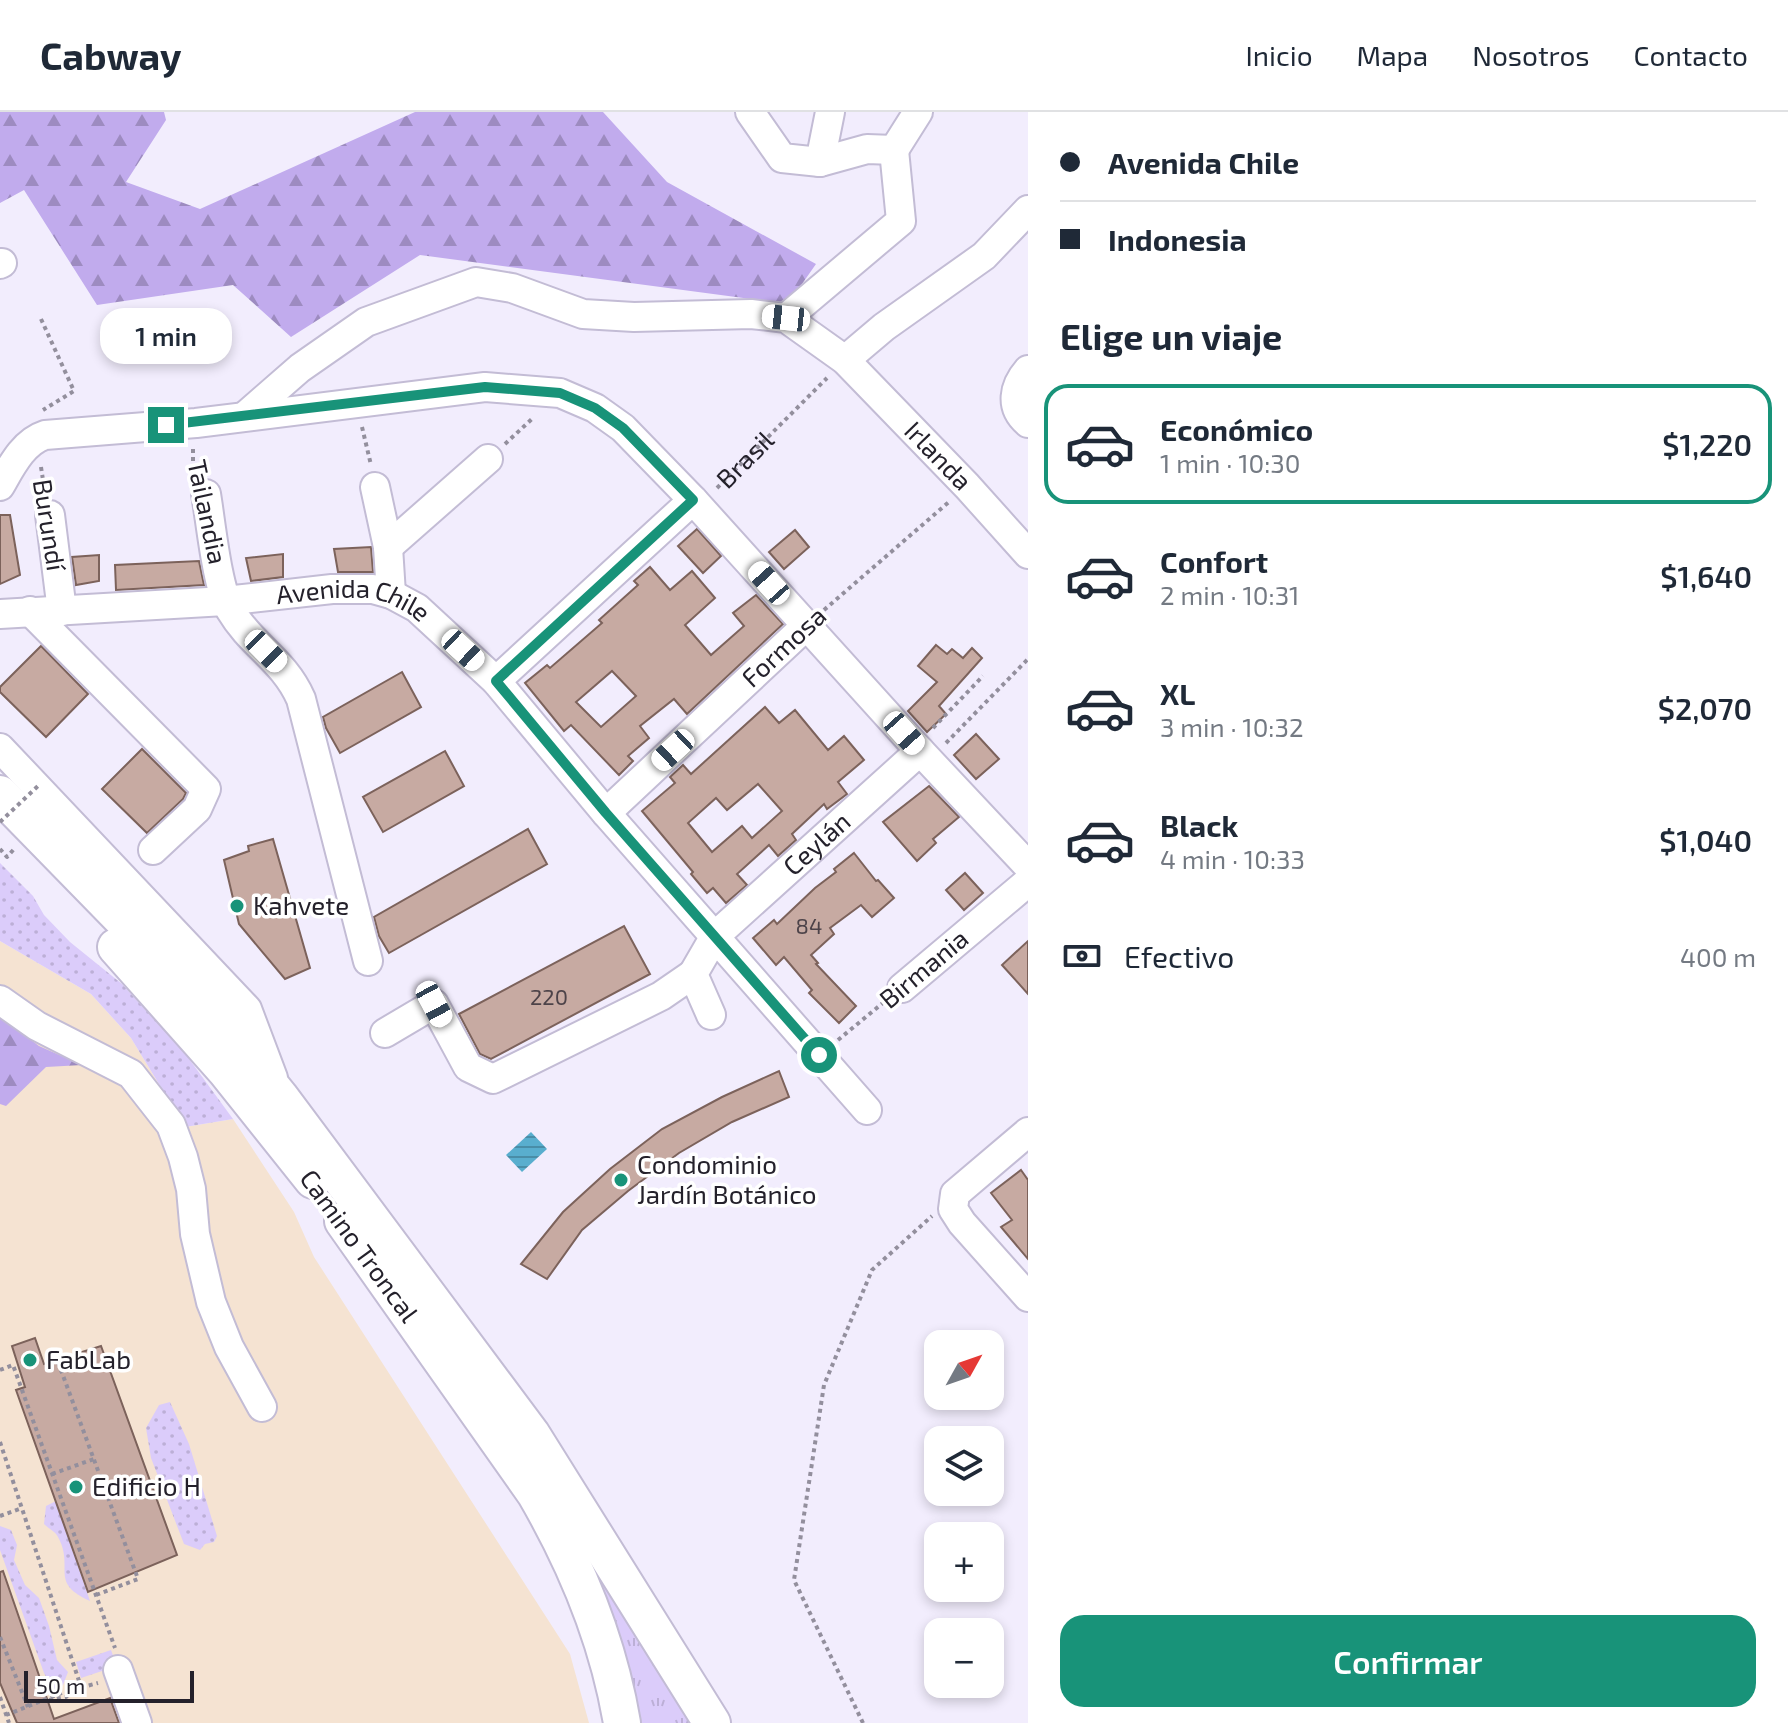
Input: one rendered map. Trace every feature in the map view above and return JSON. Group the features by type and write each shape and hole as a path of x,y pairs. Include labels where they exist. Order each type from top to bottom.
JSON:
{"main road":[{"name":"Camino Troncal","path":"0,794 204,1003 280,1097 532,1435 712,1723"},
{"name":"Camino Troncal","path":"4,843 138,969 226,1071 322,1192 517,1467 558,1533 578,1575 608,1658 622,1723"}],"street":[{"path":"750,112 782,158 820,162 867,149 894,150"},
{"path":"820,162 830,112"},
{"path":"245,416 300,368 366,322 476,282 512,288 583,314 634,317 751,314 786,318 901,221 894,150 918,112"},
{"path":"845,360 884,327 984,256 1028,210"},
{"name":"Irlanda","path":"786,318 845,360 1028,554"},
{"path":"1028,370 1017,383 1014,396 1028,423"},
{"path":"0,486 18,455 40,436 196,423 485,387 560,393 595,408 623,428 693,500 1028,866"},
{"path":"388,547 488,459"},
{"path":"375,487 388,547 391,594"},
{"name":"Tailandia","path":"206,494 225,601"},
{"name":"Brasil","path":"496,681 693,500"},
{"name":"Burundí","path":"50,515 62,611"},
{"name":"Avenida Chile","path":"0,614 225,601 332,589 373,589 391,594 417,608 496,681 606,813 867,1110"},
{"path":"225,601 247,632 285,670 301,699 368,961"},
{"path":"30,611 206,789 197,809 153,850"},
{"name":"Formosa","path":"606,813 807,625"},
{"name":"Camino Troncal","path":"0,748 247,1009 280,1097"},
{"name":"Ceylán","path":"693,974 715,936 920,751"},
{"name":"Birmania","path":"902,988 1028,882"},
{"path":"385,1033 434,1004 468,1067 493,1079 661,996 693,974 711,1015"},
{"path":"0,1000 37,1026 131,1074 171,1125 191,1189 195,1234 211,1302 229,1347 262,1407"},
{"path":"1028,1132 955,1194 953,1209 1028,1297"},
{"path":"112,1668 137,1723"}],"path":[{"path":"40,436 41,411 74,391 41,319"},
{"name":"Brasil","path":"693,500 716,490 845,360"},
{"path":"488,459 560,393"},
{"path":"357,402 375,487"},
{"name":"Tailandia","path":"196,423 192,462 195,482 206,494"},
{"name":"Burundí","path":"40,436 50,515"},
{"name":"Formosa","path":"807,625 967,486"},
{"path":"983,676 925,736 920,751 938,751 1028,659"},
{"path":"0,822 40,784"},
{"path":"0,849 4,843"},
{"name":"Birmania","path":"819,1055 902,988"},
{"path":"863,1723 794,1580 824,1385 872,1270 955,1194"},
{"path":"58,1362 138,1579 96,1595"},
{"path":"0,1370 13,1365 96,1595 112,1668 81,1687 6,1715"},
{"path":"0,1442 81,1687"},
{"path":"52,1474 94,1459"},
{"path":"0,1516 22,1508"},
{"path":"0,1637 28,1707"},
{"path":"0,1697 9,1723"}],"shaded area":[{"path":"0,941 91,994 131,1038 185,1127 233,1119 294,1212 314,1257 570,1654 589,1723 0,1723"}],"green space":[{"path":"0,112 164,112 166,120 126,182 200,209 415,112 603,112 667,182 816,264 788,304 420,255 291,337 233,285 97,305 24,190 0,203"},
{"path":"0,863 33,896 44,915 70,942 122,984 184,1052 233,1119 185,1127 131,1038 91,994 0,941"},
{"path":"0,1016 39,1046 82,1065 46,1067 6,1106 0,1104"},
{"path":"170,1402 189,1444 217,1536 214,1542 205,1544 200,1550 184,1544 151,1458 146,1428 159,1405"},
{"path":"56,1501 90,1601 77,1594 66,1581 63,1548 57,1535 44,1524 46,1506"},
{"path":"0,1526 11,1530 17,1545 14,1560 25,1585 39,1598 57,1660 68,1672 63,1685 54,1691 44,1673 0,1550"},
{"path":"594,1566 693,1723 634,1723 628,1671"},
{"path":"111,1650 117,1666 81,1678 76,1662"}],"water":[{"path":"531,1132 547,1149 522,1172 506,1155"}],"building":[{"path":"0,515 10,515 20,575 0,584"},
{"path":"697,529 721,556 703,573 678,546"},
{"path":"795,530 809,547 784,569 769,552"},
{"path":"371,547 373,572 338,572 334,549"},
{"path":"283,554 283,577 251,581 246,558"},
{"path":"99,555 99,581 76,585 72,557"},
{"path":"199,561 204,585 116,590 115,565"},
{"path":"650,567 670,590 692,571 715,598 685,625 711,655 744,626 733,613 756,595 783,624 687,714 674,699 640,726 649,738 628,756 633,761 619,775 571,725 564,731 525,683 547,665 550,668 602,623 599,620 638,585 634,581","holes":["612,671 636,696 601,727 576,702"]},
{"path":"936,645 947,654 952,649 963,658 972,648 982,658 939,706 946,714 927,732 908,711 937,682 918,666"},
{"path":"41,646 88,694 46,737 0,692 0,687"},
{"path":"402,672 421,707 340,753 323,717"},
{"path":"765,707 779,723 795,710 828,750 844,736 864,760 838,782 847,794 827,809 824,804 792,834 796,840 778,856 769,845 737,874 747,885 726,903 713,888 707,893 642,811 675,783 670,777 683,765 691,774","holes":["758,784 782,811 752,838 742,826 712,852 688,823 716,798 727,810"]},
{"path":"976,734 999,759 976,779 954,755"},
{"path":"142,749 186,793 147,833 102,789"},
{"path":"445,751 464,786 383,832 363,797"},
{"path":"929,786 959,817 933,839 936,843 917,861 883,822"},
{"path":"528,829 547,864 389,953 379,936 374,917"},
{"path":"273,839 310,968 285,979 239,924 224,860 249,851 248,846"},
{"path":"854,853 894,898 872,917 861,905 830,928 834,934 811,955 856,1006 839,1023 809,993 812,990 784,957 776,965 753,938 774,920 777,924"},
{"path":"965,873 983,893 964,910 946,890"},
{"path":"624,926 650,974 491,1059 480,1054 459,1014"},
{"path":"1028,941 1028,994 1002,965"},
{"name":"Condominio Jardín Botánico","path":"779,1071 789,1097 732,1122 679,1153 628,1191 582,1230 547,1279 521,1264 563,1212 610,1169 662,1129"},
{"path":"1021,1170 1028,1180 1028,1259 1001,1227 1012,1220 991,1193"},
{"path":"35,1338 44,1364 101,1346 177,1555 88,1592 16,1390 25,1387 12,1346"},
{"path":"3,1571 54,1719 110,1698 119,1723 17,1723 0,1683 0,1572"}],"place":[{"name":"Kahvete","path":"237,906"},
{"name":"Condominio Jardín Botánico","path":"621,1180"},
{"name":"FabLab","path":"30,1360"},
{"name":"Edificio H","path":"76,1487"}],"route":[{"path":"166,425 485,387 560,393 595,408 623,428 693,500 496,681 606,813 819,1055"}]}
